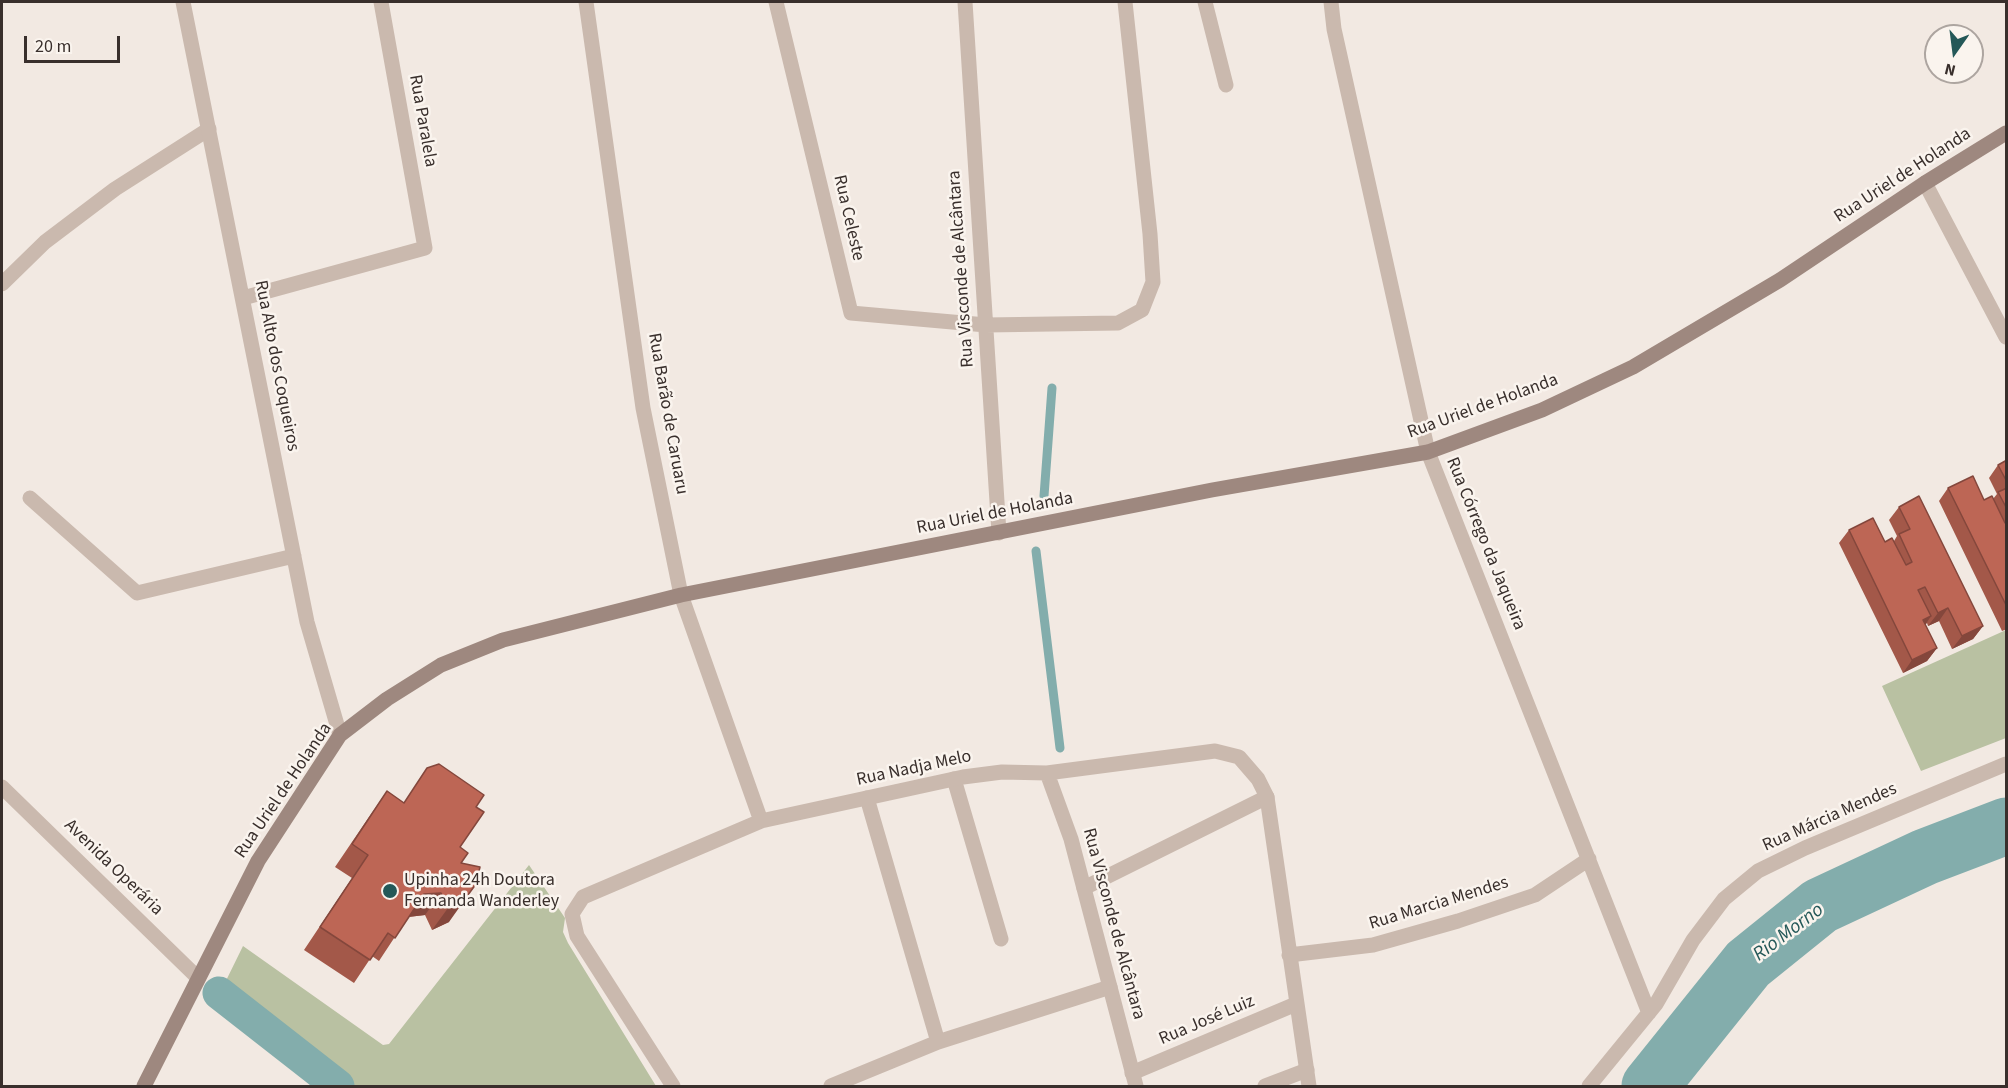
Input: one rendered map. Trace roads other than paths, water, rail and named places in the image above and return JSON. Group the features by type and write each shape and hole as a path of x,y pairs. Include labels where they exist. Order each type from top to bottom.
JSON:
{"main road":[{"name":"Rua Uriel de Holanda","path":"144,1086 197,977 258,861 340,735 387,699 441,665 503,640 681,595 1212,490 1428,452 1542,411 1633,367 1780,280 1925,183 2007,133"}],"street":[{"name":"Rua Alto dos Coqueiros","path":"183,2 307,622 340,735"},
{"name":"Rua Paralela","path":"243,298 425,248 381,2"},
{"name":"Rua Barão de Caruaru","path":"586,2 644,408 681,595 761,821"},
{"name":"Rua Celeste","path":"776,2 851,313 986,325"},
{"name":"Rua Visconde de Alcântara","path":"965,2 999,533"},
{"path":"986,325 1118,323 1142,310 1153,282 1151,244 1125,2"},
{"path":"1205,2 1226,85"},
{"name":"Rua Córrego da Jaqueira","path":"1331,2 1334,29 1428,452 1649,1012"},
{"path":"2,284 45,242 89,209 209,129"},
{"path":"1925,183 2007,337"},
{"path":"30,498 137,593 294,556"},
{"name":"Rua Nadja Melo","path":"673,1086 577,936 573,914 583,897 761,821 954,779 1002,772 1047,773 1215,751 1239,757 1258,779 1267,797"},
{"name":"Rua Márcia Mendes","path":"1589,1086 1649,1012 1694,940 1724,899 1758,871 1805,848 2007,764"},
{"name":"Rua Visconde de Alcântara","path":"1047,773 1071,839 1134,1080"},
{"path":"954,779 1001,939"},
{"name":"Avenida Operária","path":"2,787 197,977"},
{"path":"1084,888 1267,797 1309,1086"},
{"path":"867,798 938,1042"},
{"name":"Rua Marcia Mendes","path":"1289,955 1373,945 1458,921 1535,895 1589,859"},
{"path":"831,1086 938,1042 1110,987"},
{"name":"Rua José Luiz","path":"1134,1080 1296,1004"},
{"path":"1265,1086 1306,1070"}],"waterway":[{"path":"1044,496 1052,388"},
{"path":"1036,551 1060,748"},
{"name":"Rio Morno","path":"1650,1086 1748,964 1820,906 1925,857 2006,826"},
{"path":"219,993 338,1086"}],"place":[{"name":"Upinha 24h Doutora Fernanda Wanderley","path":"390,891"}]}
